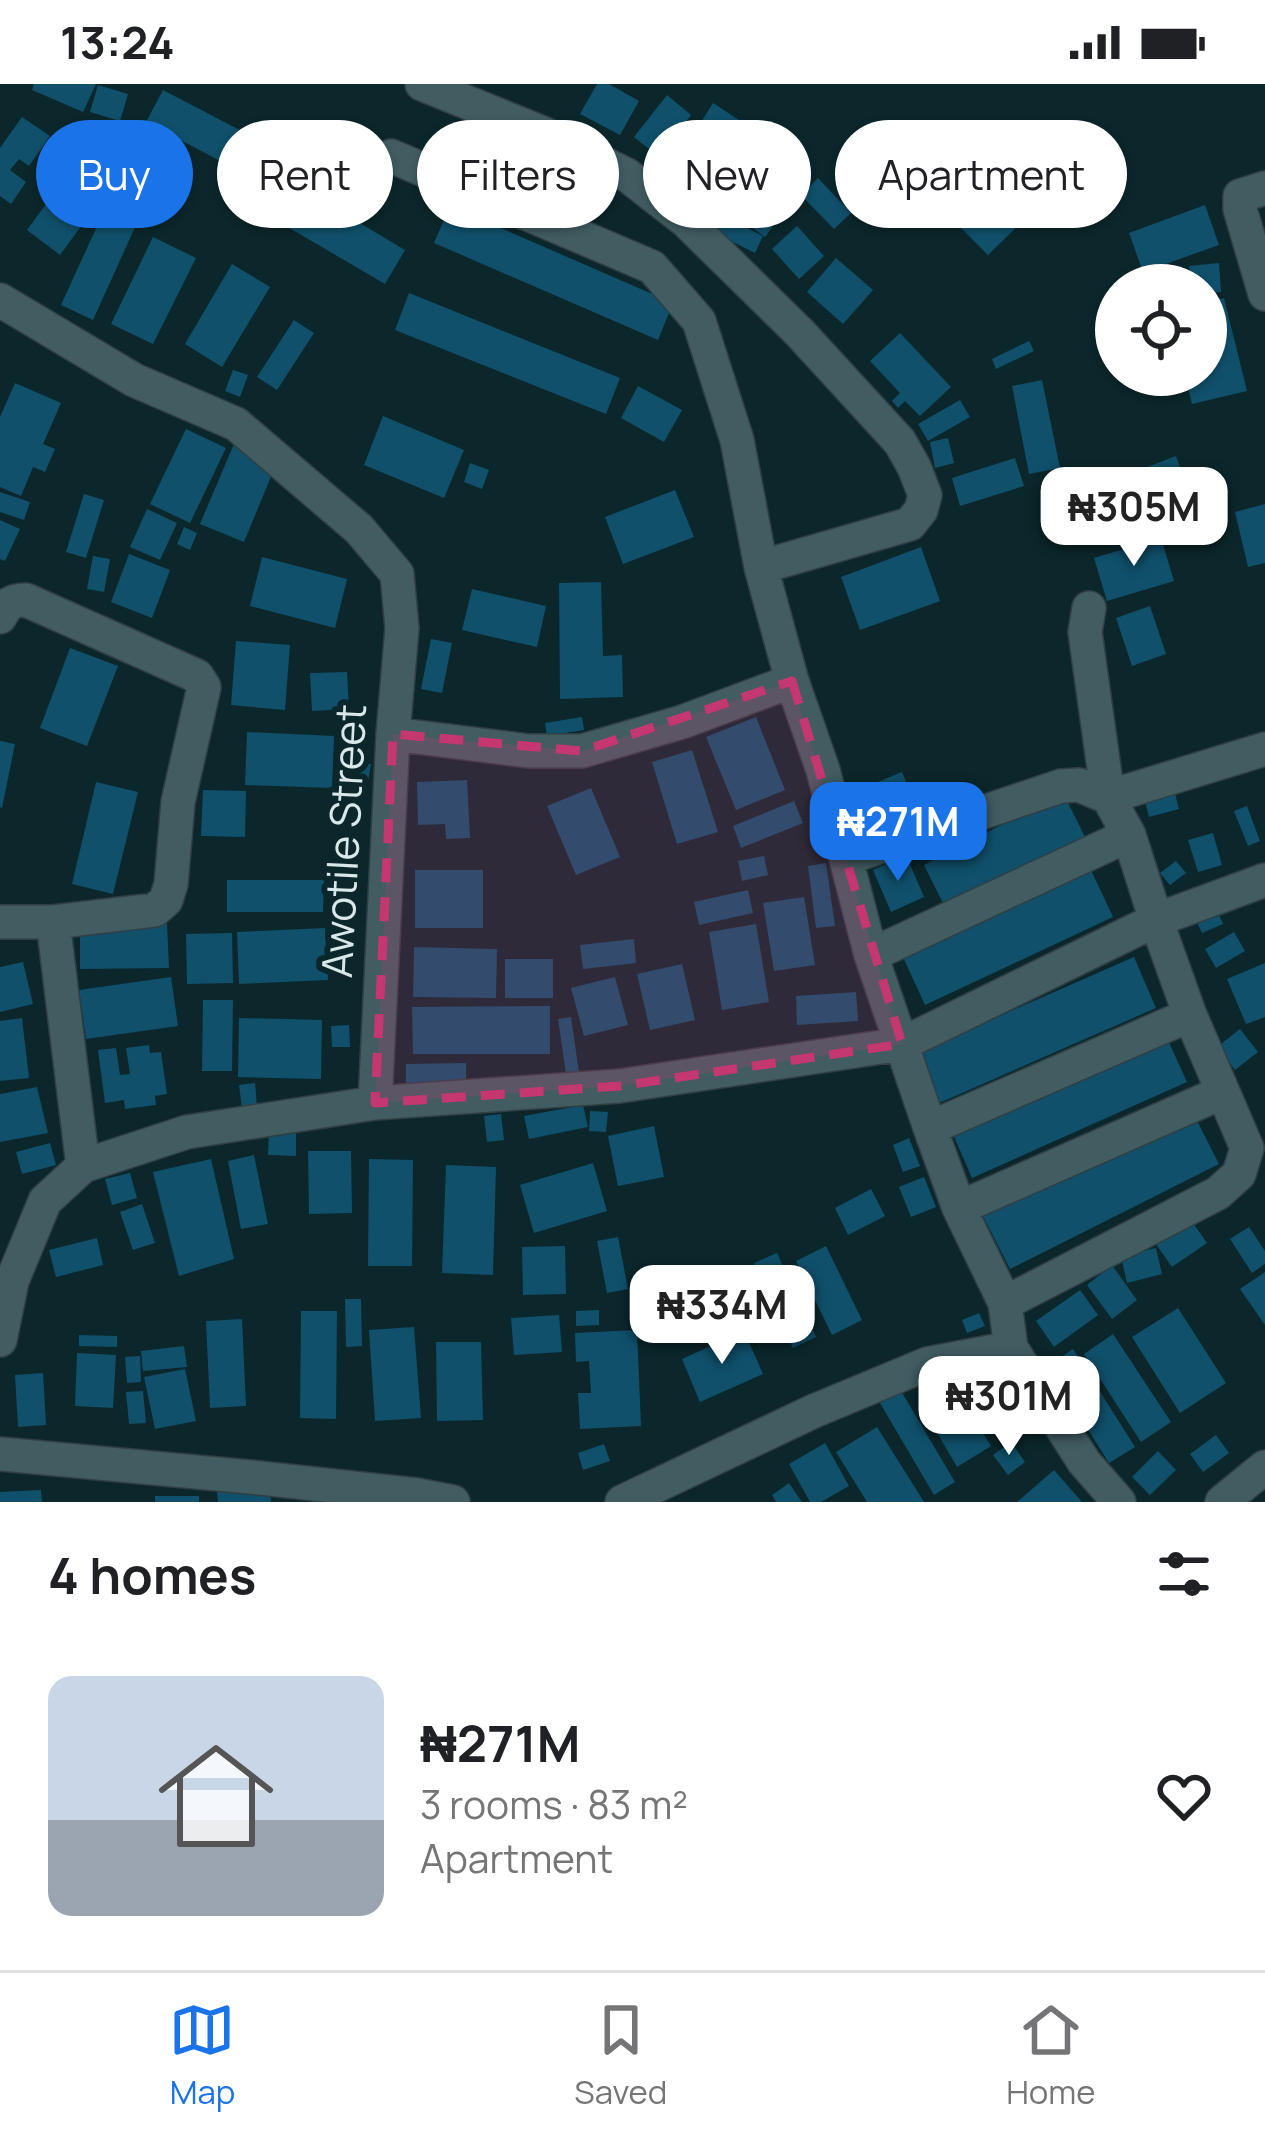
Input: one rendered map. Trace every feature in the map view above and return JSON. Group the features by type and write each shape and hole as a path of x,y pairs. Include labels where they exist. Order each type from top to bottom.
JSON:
{"street":[{"path":"422,84 545,134 627,175 686,221 784,316 900,442 926,495 910,524 761,568"},
{"path":"393,157 652,268 699,321 737,440 761,568 792,681 823,770 871,955 930,1128 959,1208 1005,1303 1011,1348 1084,1462 1119,1502"},
{"path":"1265,188 1240,196 1265,294"},
{"name":"Awotile Street","path":"0,300 134,380 236,424 359,529 398,574 402,628 375,1103"},
{"path":"0,617 7,604 26,600 197,676 204,687 178,802 166,900 154,910 53,922 0,922"},
{"path":"1005,1303 1218,1193 1239,1174 1247,1148 1190,1015 1130,835 1108,796 1089,676 1085,632 1089,608"},
{"path":"393,734 529,751 582,751 682,722 792,681"},
{"path":"848,858 1061,787 1079,785 1108,796 1265,749"},
{"path":"871,955 1130,835"},
{"path":"0,1340 12,1281 45,1201 82,1166 187,1132 375,1103 620,1086 902,1045 1156,920 1265,880"},
{"path":"53,922 82,1166"},
{"path":"930,1128 1190,1015"},
{"path":"959,1208 1223,1092"},
{"path":"622,1502 814,1411 927,1364 1011,1348"},
{"path":"0,1454 453,1502"},
{"path":"1222,1502 1265,1467"}],"highlighted area":[{"path":"792,681 902,1044 620,1086 375,1103 393,734 582,751"}],"building":[{"path":"34,84 96,84 83,112 32,90"},
{"path":"597,84 609,84 639,101 620,135 619,120 591,120 580,114"},
{"path":"98,85 128,94 120,120 90,112"},
{"path":"163,90 221,120 217,159 193,147 193,120 147,120"},
{"path":"667,95 691,115 687,120 647,120"},
{"path":"713,103 739,120 702,120"},
{"path":"22,117 36,126 36,156 29,166 19,159 10,170 26,182 11,204 0,196 0,148"},
{"path":"818,178 835,196 834,229 811,205 811,185"},
{"path":"1205,205 1219,245 1166,264 1140,264 1129,233"},
{"path":"36,218 36,228 80,228 60,255 27,230"},
{"path":"96,228 135,228 93,320 61,305"},
{"path":"289,228 368,228 405,250 385,284"},
{"path":"440,228 501,228 673,303 658,340 434,243"},
{"path":"717,228 747,228 763,236 755,253 715,233"},
{"path":"799,228 824,256 799,279 772,249"},
{"path":"961,228 1016,228 988,255"},
{"path":"153,237 196,258 153,344 111,324"},
{"path":"836,258 873,290 843,324 807,292"},
{"path":"232,264 270,287 222,367 185,344"},
{"path":"409,293 620,378 606,414 395,330"},
{"path":"1227,310 1247,391 1227,396"},
{"path":"294,320 314,333 277,390 257,377"},
{"path":"900,333 951,387 920,416 905,401 898,408 892,401 900,393 870,361"},
{"path":"1029,341 1034,351 996,369 992,359"},
{"path":"233,370 248,375 240,397 225,391"},
{"path":"1042,380 1060,468 1029,474 1012,386"},
{"path":"15,383 61,403 43,444 55,449 45,472 33,467 21,496 0,487 0,417"},
{"path":"638,386 682,410 664,442 621,418"},
{"path":"1190,396 1226,396 1192,404"},
{"path":"960,400 970,417 928,441 918,424"},
{"path":"383,416 464,450 444,498 364,465"},
{"path":"186,429 226,448 190,523 150,504"},
{"path":"948,438 954,463 935,468 930,442"},
{"path":"234,444 277,462 244,542 200,524"},
{"path":"1176,456 1194,504 1096,540 1083,506 1070,511 1063,490 1093,479 1097,486"},
{"path":"1015,458 1024,486 960,506 952,478"},
{"path":"470,463 489,470 482,489 464,482"},
{"path":"675,490 694,537 623,564 605,517"},
{"path":"0,492 30,502 24,520 0,512"},
{"path":"84,494 104,500 86,558 66,552"},
{"path":"1265,504 1265,563 1248,567 1235,512"},
{"path":"147,509 177,523 160,560 130,547"},
{"path":"0,520 20,529 5,561 0,559"},
{"path":"184,527 197,533 190,550 177,544"},
{"path":"1161,538 1174,581 1107,601 1094,558"},
{"path":"921,547 940,601 860,630 841,577"},
{"path":"129,554 170,570 152,618 111,602"},
{"path":"93,556 110,559 104,592 87,589"},
{"path":"262,557 347,579 335,628 250,606"},
{"path":"601,582 603,656 622,655 623,697 560,699 559,583"},
{"path":"472,589 546,606 537,647 462,630"},
{"path":"1150,606 1166,654 1132,666 1116,618"},
{"path":"431,639 452,643 442,693 421,689"},
{"path":"236,641 290,645 285,710 231,705"},
{"path":"70,648 118,666 87,746 40,728"},
{"path":"347,672 349,709 312,711 310,673"},
{"path":"582,717 584,730 547,736 545,723"},
{"path":"756,717 785,790 736,810 706,737"},
{"path":"247,732 334,736 332,788 245,785"},
{"path":"0,741 15,744 2,808 0,807"},
{"path":"692,750 718,832 677,844 652,762"},
{"path":"356,762 371,764 368,781 354,779"},
{"path":"902,772 915,805 867,825 854,792"},
{"path":"467,780 470,838 446,839 445,824 418,825 417,782"},
{"path":"96,782 138,792 113,894 72,884"},
{"path":"1173,785 1179,809 1149,817 1143,793"},
{"path":"591,788 620,857 576,875 547,806"},
{"path":"203,790 246,791 245,837 201,836"},
{"path":"1063,793 1087,841 948,913 924,865"},
{"path":"794,801 803,823 741,848 733,826"},
{"path":"1247,806 1260,841 1248,846 1234,811"},
{"path":"1213,833 1222,865 1198,872 1188,840"},
{"path":"906,855 924,897 891,912 873,870"},
{"path":"764,856 768,875 742,881 738,861"},
{"path":"1176,861 1186,873 1170,885 1160,873"},
{"path":"826,863 835,926 816,928 808,866"},
{"path":"1090,868 1113,917 925,1005 902,955"},
{"path":"415,870 483,870 483,928 415,928"},
{"path":"227,880 324,880 323,912 227,912"},
{"path":"748,890 753,913 699,925 694,902"},
{"path":"804,897 815,965 774,971 763,903"},
{"path":"1214,904 1223,924 1202,933 1193,914"},
{"path":"80,922 167,923 169,968 80,969"},
{"path":"756,924 769,1002 722,1010 709,932"},
{"path":"325,928 328,980 239,984 237,932"},
{"path":"1234,932 1245,951 1216,968 1205,949"},
{"path":"232,933 233,983 187,984 186,934"},
{"path":"634,939 636,963 583,969 580,945"},
{"path":"345,941 346,960 334,961 333,942"},
{"path":"414,947 497,949 496,998 413,997"},
{"path":"1134,957 1156,1008 937,1104 915,1053"},
{"path":"505,959 553,959 553,998 505,998"},
{"path":"23,962 33,1004 0,1012 0,967"},
{"path":"1265,963 1265,1017 1246,1024 1227,979"},
{"path":"682,964 695,1020 650,1030 637,974"},
{"path":"171,977 178,1026 86,1039 79,990"},
{"path":"615,977 628,1025 584,1036 571,988"},
{"path":"856,992 858,1021 797,1025 796,996"},
{"path":"203,1000 233,1000 232,1071 202,1071"},
{"path":"550,1006 550,1054 413,1054 412,1007"},
{"path":"571,1017 579,1072 566,1074 558,1019"},
{"path":"22,1018 29,1078 0,1081 0,1021"},
{"path":"239,1018 322,1020 321,1079 238,1077"},
{"path":"349,1025 350,1047 332,1047 331,1026"},
{"path":"1240,1029 1258,1052 1235,1070 1217,1047"},
{"path":"1166,1036 1187,1082 972,1178 952,1132"},
{"path":"149,1045 150,1053 161,1052 167,1094 155,1096 156,1105 125,1109 124,1100 105,1103 98,1050 116,1048 120,1075 130,1074 126,1048"},
{"path":"466,1063 466,1087 406,1088 406,1064"},
{"path":"255,1083 257,1107 242,1109 239,1085"},
{"path":"37,1087 48,1133 0,1142 0,1094"},
{"path":"583,1105 588,1127 529,1139 524,1116"},
{"path":"590,1111 608,1112 606,1132 589,1131"},
{"path":"1192,1111 1219,1164 1010,1269 983,1216"},
{"path":"501,1114 504,1140 487,1142 484,1116"},
{"path":"654,1126 664,1177 618,1186 608,1136"},
{"path":"269,1131 296,1131 296,1156 268,1155"},
{"path":"909,1138 920,1166 903,1172 893,1145"},
{"path":"50,1143 56,1165 22,1174 16,1152"},
{"path":"308,1151 351,1151 352,1213 309,1214"},
{"path":"254,1155 268,1224 241,1229 228,1161"},
{"path":"211,1159 234,1259 179,1276 153,1172"},
{"path":"369,1159 413,1160 412,1266 368,1266"},
{"path":"593,1163 607,1211 534,1233 520,1185"},
{"path":"446,1165 496,1167 493,1275 442,1273"},
{"path":"130,1173 137,1198 112,1205 105,1179"},
{"path":"924,1177 936,1207 911,1217 899,1187"},
{"path":"871,1189 885,1216 848,1235 835,1208"},
{"path":"142,1204 155,1243 133,1250 120,1212"},
{"path":"1188,1216 1207,1243 1172,1267 1153,1240"},
{"path":"1249,1227 1265,1251 1265,1264 1252,1273 1230,1239"},
{"path":"618,1237 628,1289 607,1293 597,1241"},
{"path":"97,1238 103,1265 56,1277 49,1250"},
{"path":"565,1246 566,1294 523,1295 522,1247"},
{"path":"826,1246 862,1320 832,1335 796,1261"},
{"path":"1156,1248 1162,1274 1127,1283 1121,1256"},
{"path":"777,1253 816,1337 793,1348 754,1263"},
{"path":"1112,1265 1137,1300 1112,1319 1087,1285"},
{"path":"1265,1272 1265,1325 1240,1289"},
{"path":"1080,1290 1098,1315 1054,1347 1036,1321"},
{"path":"345,1299 361,1299 362,1346 346,1347"},
{"path":"1178,1308 1226,1383 1180,1413 1132,1337"},
{"path":"599,1310 599,1325 576,1326 576,1311"},
{"path":"301,1311 337,1311 336,1419 300,1418"},
{"path":"979,1313 985,1326 967,1333 962,1320"},
{"path":"559,1315 562,1352 514,1355 511,1318"},
{"path":"242,1319 246,1406 210,1408 206,1321"},
{"path":"414,1327 421,1418 375,1421 369,1330"},
{"path":"637,1330 641,1426 580,1429 578,1393 591,1393 589,1361 576,1362 575,1333"},
{"path":"744,1331 763,1374 700,1402 682,1359"},
{"path":"1113,1334 1171,1422 1141,1442 1084,1354"},
{"path":"79,1335 117,1336 117,1347 79,1346"},
{"path":"436,1342 481,1342 483,1420 437,1421"},
{"path":"184,1346 187,1367 143,1371 141,1351"},
{"path":"1073,1349 1135,1447 1109,1463 1048,1366"},
{"path":"77,1353 116,1355 113,1408 75,1406"},
{"path":"140,1356 141,1382 127,1383 125,1357"},
{"path":"988,1368 990,1383 964,1387 961,1372"},
{"path":"185,1369 196,1421 155,1429 144,1377"},
{"path":"43,1373 46,1425 18,1427 15,1375"},
{"path":"143,1391 146,1423 129,1424 126,1392"},
{"path":"901,1391 955,1482 934,1495 880,1403"},
{"path":"961,1397 991,1446 957,1467 928,1417"},
{"path":"877,1427 924,1502 867,1502 836,1452"},
{"path":"1216,1435 1229,1453 1203,1472 1190,1454"},
{"path":"1011,1442 1025,1462 1008,1475 993,1455"},
{"path":"825,1443 849,1486 821,1502 810,1502 789,1464"},
{"path":"604,1444 610,1461 583,1470 578,1453"},
{"path":"1158,1451 1176,1470 1150,1495 1132,1477"},
{"path":"1054,1470 1082,1502 1017,1502"},
{"path":"789,1483 802,1502 776,1502 772,1495"},
{"path":"41,1490 42,1502 0,1502 0,1492"},
{"path":"270,1490 271,1502 218,1502 217,1492"},
{"path":"155,1496 199,1496 199,1502 155,1502"}]}
